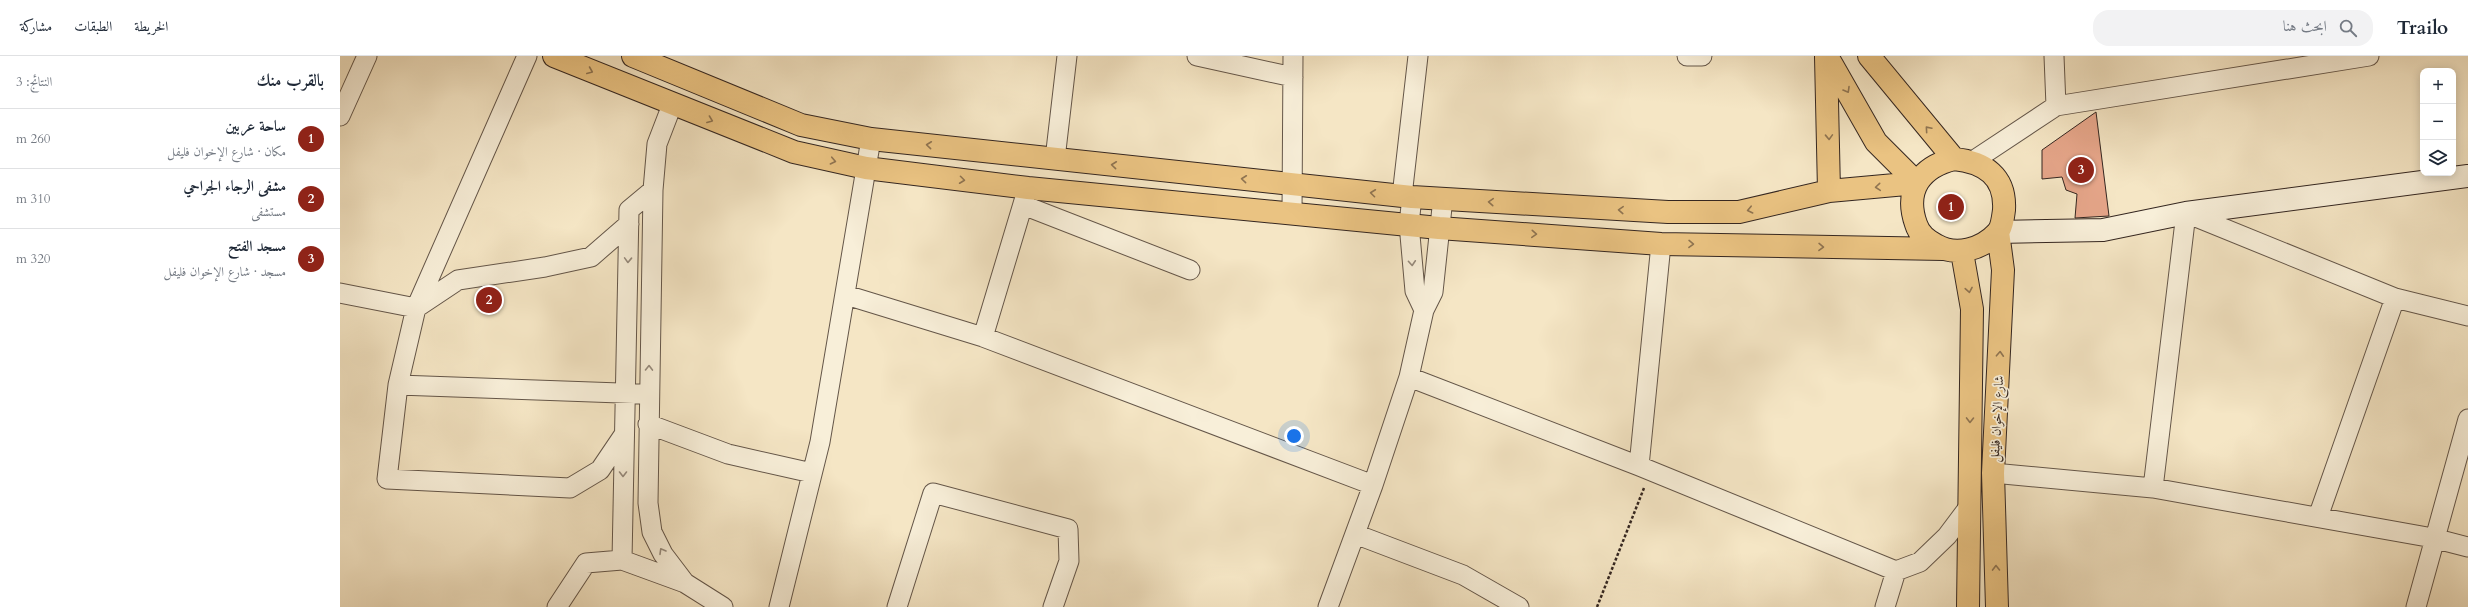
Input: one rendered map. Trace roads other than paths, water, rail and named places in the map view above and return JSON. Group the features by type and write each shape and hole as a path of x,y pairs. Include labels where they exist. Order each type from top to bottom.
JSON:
{"main road":[{"path":"554,56 672,105 794,152 866,168 1025,196 1292,213 1439,228 1661,244 1952,250 1983,244 1998,232 2003,217 2005,200 2000,184 1989,170 1963,160 1939,162 1926,171 1917,183 1912,195 1912,208 1916,226 1927,240 1952,250"},
{"path":"633,56 801,125 870,139 1407,197 1443,198 1575,208 1668,212 1738,212 1829,191 1917,183"},
{"path":"1827,56 1876,142 1917,183"},
{"path":"1827,56 1829,191"},
{"path":"1868,56 1963,160"},
{"path":"1998,232 2103,230 2186,213 2468,176"},
{"name":"شارع الإخوان فليفل","path":"1997,607 1993,473 2003,270 1998,232"},
{"name":"شارع الإخوان فليفل","path":"1952,250 1972,309 1968,508 1968,607"}],"street":[{"path":"340,116 367,56"},
{"path":"527,56 416,308 398,385 387,479 570,488 600,470 623,436"},
{"path":"1055,159 1067,56"},
{"path":"1197,56 1293,77"},
{"path":"1292,213 1293,56"},
{"path":"1418,56 1407,197 1414,291 1424,310"},
{"path":"1687,56 1702,56"},
{"path":"2054,56 2056,106"},
{"path":"1963,160 2056,106 2369,56"},
{"path":"672,105 657,144 653,190 648,394 648,503 652,532 664,554 685,583"},
{"path":"779,607 820,442 846,296 870,139"},
{"path":"622,560 623,436 629,210 653,190"},
{"path":"983,337 1025,196 1190,270"},
{"path":"1328,607 1373,485 1409,377 1424,310 1433,292 1443,198"},
{"path":"2153,488 2186,213 2395,298 2468,316"},
{"path":"340,293 416,308 458,280 545,267 591,257 629,224"},
{"path":"1645,468 1661,244"},
{"path":"846,296 983,337 1373,485"},
{"path":"2318,517 2395,298"},
{"path":"1409,377 1645,468 1896,571 1920,562 1947,536 1968,508"},
{"path":"398,385 648,394"},
{"path":"2416,607 2433,538 2468,419"},
{"path":"648,424 728,454 812,473"},
{"path":"1993,473 2153,488 2433,538 2468,547"},
{"path":"897,607 933,493 1068,529 1069,561 1053,607"},
{"path":"1355,534 1463,575 1519,607"},
{"path":"557,607 586,563 622,560 685,583 723,607"},
{"path":"1885,607 1896,571"}],"place":[{"name":"مسجد الفتح","path":"2081,170"},
{"name":"ساحة عربين","path":"1951,207"},
{"name":"مشفى الرجاء الجراحي","path":"489,300"}]}
